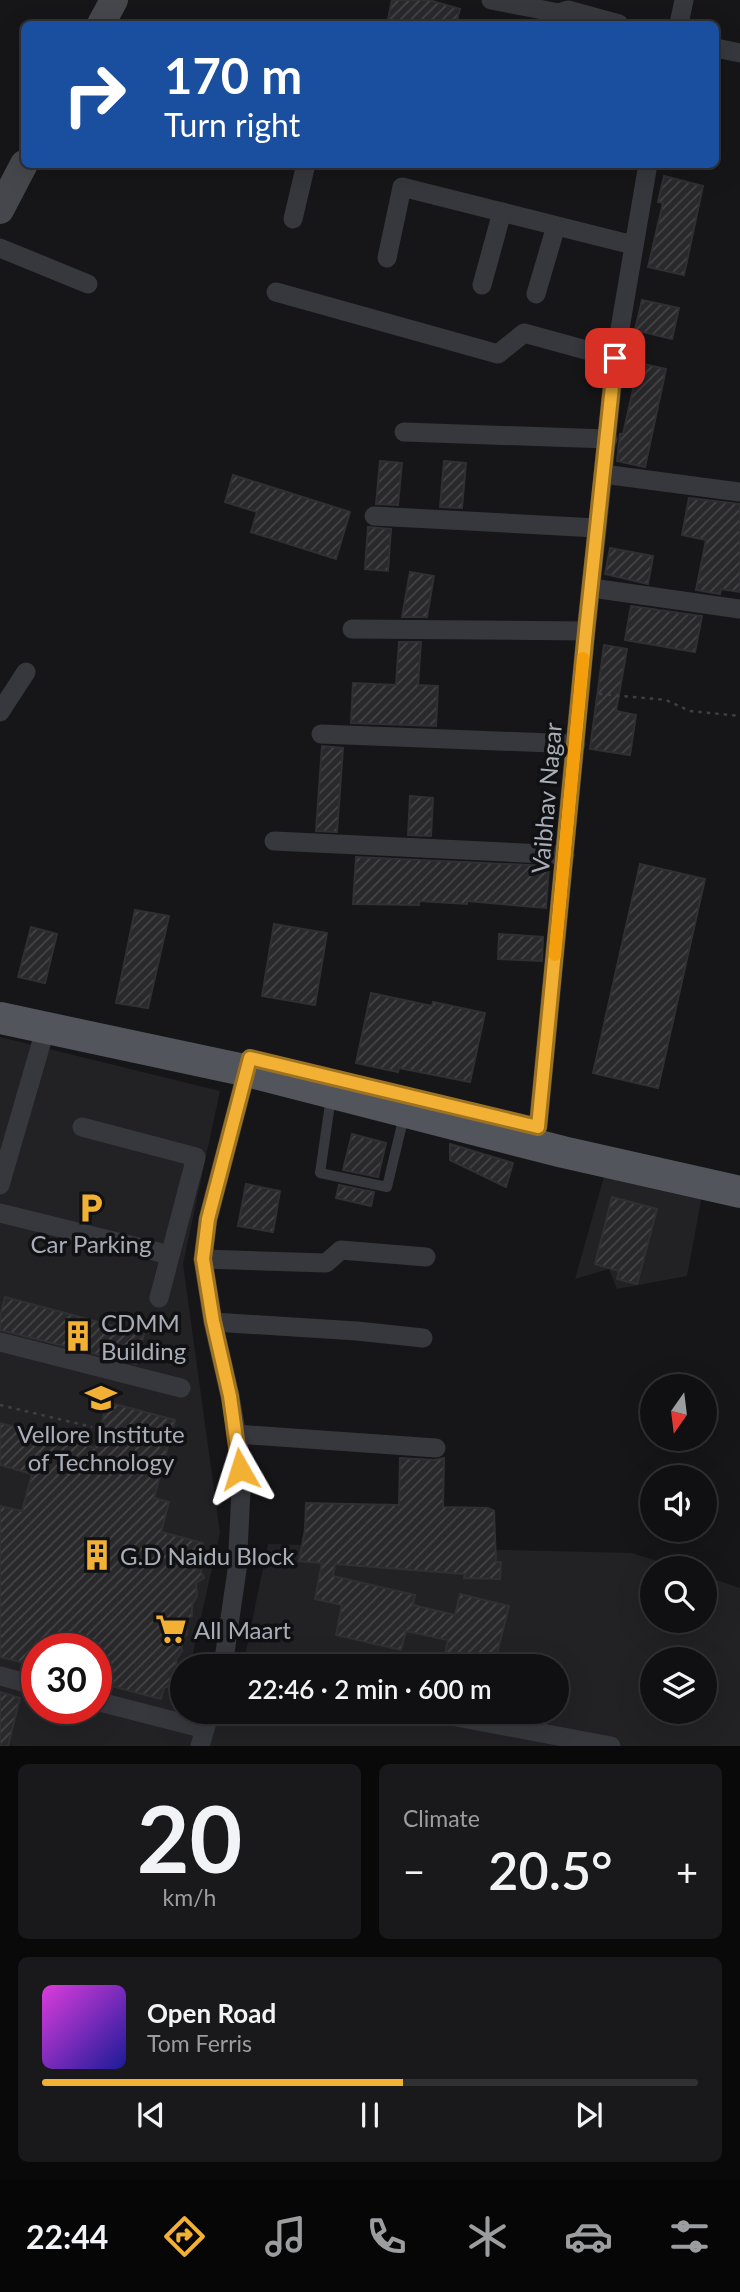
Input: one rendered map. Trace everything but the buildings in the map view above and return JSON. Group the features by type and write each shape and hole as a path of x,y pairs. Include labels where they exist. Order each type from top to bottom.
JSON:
{"main road":[{"path":"0,1002 163,1035 331,1093 563,1152 740,1192"},
{"path":"0,1018 249,1064 740,1171"}],"street":[{"path":"103,21 114,0"},
{"path":"491,0 559,13 578,6 612,21"},
{"path":"680,21 684,0"},
{"path":"719,49 740,53"},
{"path":"0,210 22,168"},
{"path":"293,219 305,168"},
{"name":"Vaibhav Nagar","path":"538,1127 615,358 647,168"},
{"path":"387,258 402,187 633,246"},
{"path":"482,285 502,212"},
{"path":"536,294 556,226"},
{"path":"0,248 88,284"},
{"path":"276,292 498,354 524,333 615,358"},
{"path":"404,432 608,439"},
{"path":"603,474 740,492"},
{"path":"374,516 597,528"},
{"path":"592,588 740,609"},
{"path":"352,629 586,631"},
{"path":"0,712 26,672"},
{"path":"321,734 576,744"},
{"path":"274,841 565,855"},
{"path":"0,1185 46,1027"},
{"path":"225,1654 237,1570 241,1491 230,1396 213,1321 203,1259 208,1219 249,1064"},
{"path":"82,1127 196,1157 159,1298"},
{"path":"0,1213 170,1255"},
{"path":"203,1259 326,1263 341,1250 426,1257"},
{"path":"213,1321 423,1338"},
{"path":"0,1342 181,1388"},
{"path":"236,1434 436,1448"},
{"path":"0,1676 21,1682"},
{"path":"112,1706 205,1729"},
{"path":"494,1724 611,1746"}],"lane":[{"path":"331,1093 320,1173 387,1187 405,1112"}],"path":[{"path":"580,692 666,700 690,711 740,716"},
{"path":"0,1405 92,1427"}],"shaded area":[{"name":"Vellore Institute of Technology","path":"0,1037 220,1091 183,1264 220,1533 193,1654 170,1654 170,1724 569,1724 569,1654 245,1654 268,1544 632,1553 641,1556 640,1633 717,1633 717,1580 740,1588 740,1746 0,1746"},
{"path":"607,1166 703,1190 687,1276 617,1289 609,1269 575,1279"}],"slow traffic":[{"path":"555,955 583,658"}],"place":[{"name":"Car Parking","path":"91,1208"},
{"name":"CDMM Building","path":"78,1336"},
{"name":"Vellore Institute of Technology","path":"101,1398"},
{"name":"G.D Naidu Block","path":"97,1555"},
{"name":"All Maart","path":"171,1629"}],"route":[{"path":"240,1469 230,1396 213,1321 203,1259 208,1219 250,1058 538,1127 615,358"}]}
